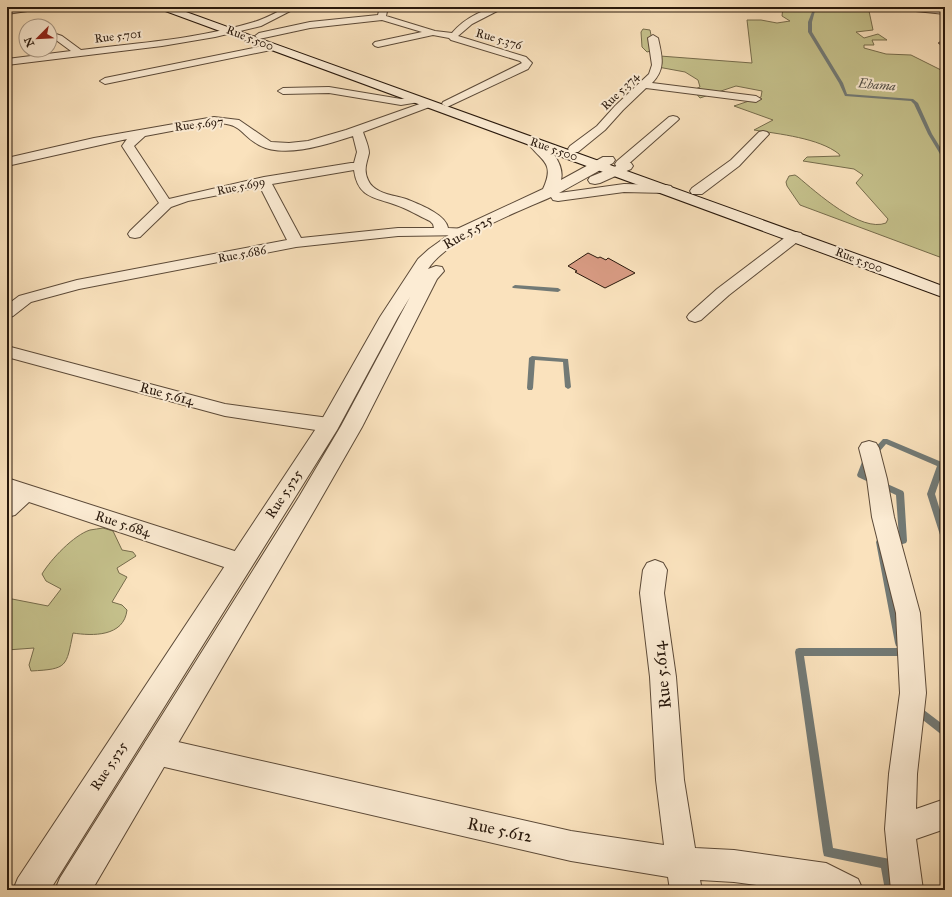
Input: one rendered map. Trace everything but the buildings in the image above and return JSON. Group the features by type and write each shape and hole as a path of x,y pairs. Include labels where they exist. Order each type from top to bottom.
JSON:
{"main road":[{"name":"Rue 5.500","path":"163,7 259,36 574,149 614,165 666,189 796,236 945,293"},
{"name":"Rue 5.500","path":"177,7 236,30 273,47 415,100 533,142 697,191 945,281"},
{"path":"533,142 550,158 554,165 556,174 554,194 624,188 666,189"},
{"name":"Rue 5.525","path":"72,890 299,516 350,428 430,277 448,257 478,236 554,194 614,165"},
{"name":"Rue 5.525","path":"30,890 239,562 329,425 415,275 452,232 554,194"}],"street":[{"path":"7,12 41,7"},
{"name":"Rue 5.701","path":"7,62 187,39 236,30 267,20 294,7"},
{"path":"382,17 384,7"},
{"name":"Rue 5.376","path":"447,104 525,66 527,63 523,59 457,40 454,36 460,27 472,19 501,7"},
{"path":"896,7 945,12"},
{"path":"259,36 310,26 382,17 434,33 454,36"},
{"path":"378,44 434,33"},
{"path":"58,38 79,53"},
{"name":"Rue 5.374","path":"574,149 602,128 619,108 654,75 657,65 656,52 652,38"},
{"path":"104,81 273,47"},
{"path":"644,85 756,99"},
{"path":"283,91 329,90 401,102 415,100"},
{"name":"Rue 5.697","path":"7,162 94,142 200,122 225,120 240,125 263,144 283,147 318,142 357,130 428,104"},
{"path":"614,165 673,119"},
{"path":"357,130 363,152 359,165 362,182 371,192 385,198 402,202 434,218 452,232"},
{"path":"142,133 134,138 128,146 166,204"},
{"path":"697,191 735,163 763,134"},
{"name":"Rue 5.699","path":"135,234 166,204 185,198 264,181 352,168 359,165"},
{"path":"264,181 296,243"},
{"name":"Rue 5.686","path":"7,313 25,299 78,285 296,243 398,232 452,232"},
{"path":"695,317 723,292 796,236"},
{"name":"Rue 5.614","path":"7,352 225,410 329,425"},
{"path":"869,448 877,479 884,517 908,613 913,693 903,774 900,829 907,890"},
{"path":"7,510 16,489"},
{"name":"Rue 5.684","path":"16,489 239,562"},
{"name":"Rue 5.614","path":"655,570 652,593 663,677 670,780 684,877"},
{"name":"Rue 5.612","path":"156,751 564,844 684,877 734,866 826,879 847,890"},
{"path":"900,829 945,814"}],"shaded area":[{"path":"783,7 840,7 843,10 869,11 873,30 856,32 864,38 878,34 887,40 872,40 874,45 864,45 864,48 886,54 911,55 945,72 945,259 800,205 787,186 786,182 789,176 795,175 827,201 852,217 876,225 886,223 888,219 856,183 863,175 854,169 803,161 807,157 840,156 839,154 810,140 754,130 773,120 734,106 761,97 762,91 736,86 700,98 693,90 700,87 698,80 685,72 658,67 660,56 752,63 747,20 761,20 777,23 790,21 782,16"},
{"path":"643,29 650,30 654,50 647,52 642,47 641,32"},
{"path":"103,528 113,531 122,550 133,552 136,556 117,568 119,573 127,577 112,602 122,605 127,610 125,619 114,630 106,633 73,633 69,653 63,664 52,669 31,671 29,665 34,648 7,650 7,598 48,606 61,589 46,581 42,574 46,568 63,548 77,537 90,530"}],"waterway":[{"path":"795,7 809,9"},
{"name":"Ebama","path":"815,7 810,22 810,32 841,83 846,95 912,100 916,103 930,134 945,159"},
{"path":"515,287 558,290"},
{"path":"530,388 532,358 566,360 568,387"},
{"path":"892,542 903,541 900,493 861,475 865,464 885,441 941,465 931,494 945,538"},
{"path":"880,542 899,643"},
{"path":"891,890 886,863 828,852 799,652 901,652"},
{"path":"917,710 945,732"}]}
